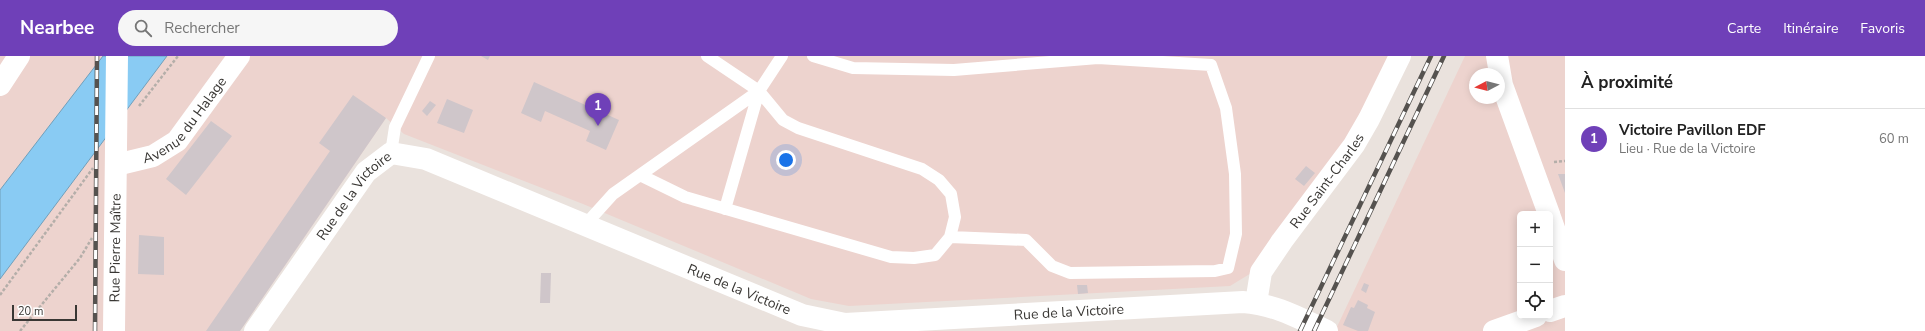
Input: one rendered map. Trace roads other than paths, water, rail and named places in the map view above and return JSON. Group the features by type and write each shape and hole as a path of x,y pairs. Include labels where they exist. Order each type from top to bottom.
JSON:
{"street":[{"path":"0,85 19,56"},
{"name":"Rue Pierre Maître","path":"114,331 109,162 117,56"},
{"name":"Avenue du Halage","path":"109,162 153,156 176,141 239,56"},
{"name":"Rue Saint-Charles","path":"1256,303 1261,272 1282,241 1354,144 1369,119 1400,56"},
{"path":"1497,56 1502,85 1548,211"},
{"name":"Rue de la Victoire","path":"255,331 366,172 391,153 426,159 802,315 845,324 1219,303 1256,303 1284,311 1326,331"},
{"path":"1553,226 1565,260"},
{"path":"1553,310 1565,306"},
{"path":"1494,331 1528,319"}],"lane":[{"path":"391,153 395,127 429,56"},
{"path":"640,174 685,197 891,257 914,258 935,255 950,237 955,217 951,194 939,180 922,169 798,128 782,120 759,91 707,56"},
{"path":"725,209 759,91 782,56"},
{"path":"813,56 853,68 954,70 1098,58 1211,65 1226,108 1235,174 1236,234 1228,268 1215,271 1070,273 1052,266 1026,240 950,237"},
{"path":"585,225 613,194 759,91"}],"water":[{"path":"103,56 167,56 0,279 0,190"}],"railway":[{"path":"95,331 97,56"},
{"path":"1300,331 1431,56"},
{"path":"1314,331 1444,56"}],"place":[{"name":"Victoire Pavillon EDF","path":"598,126"}]}
